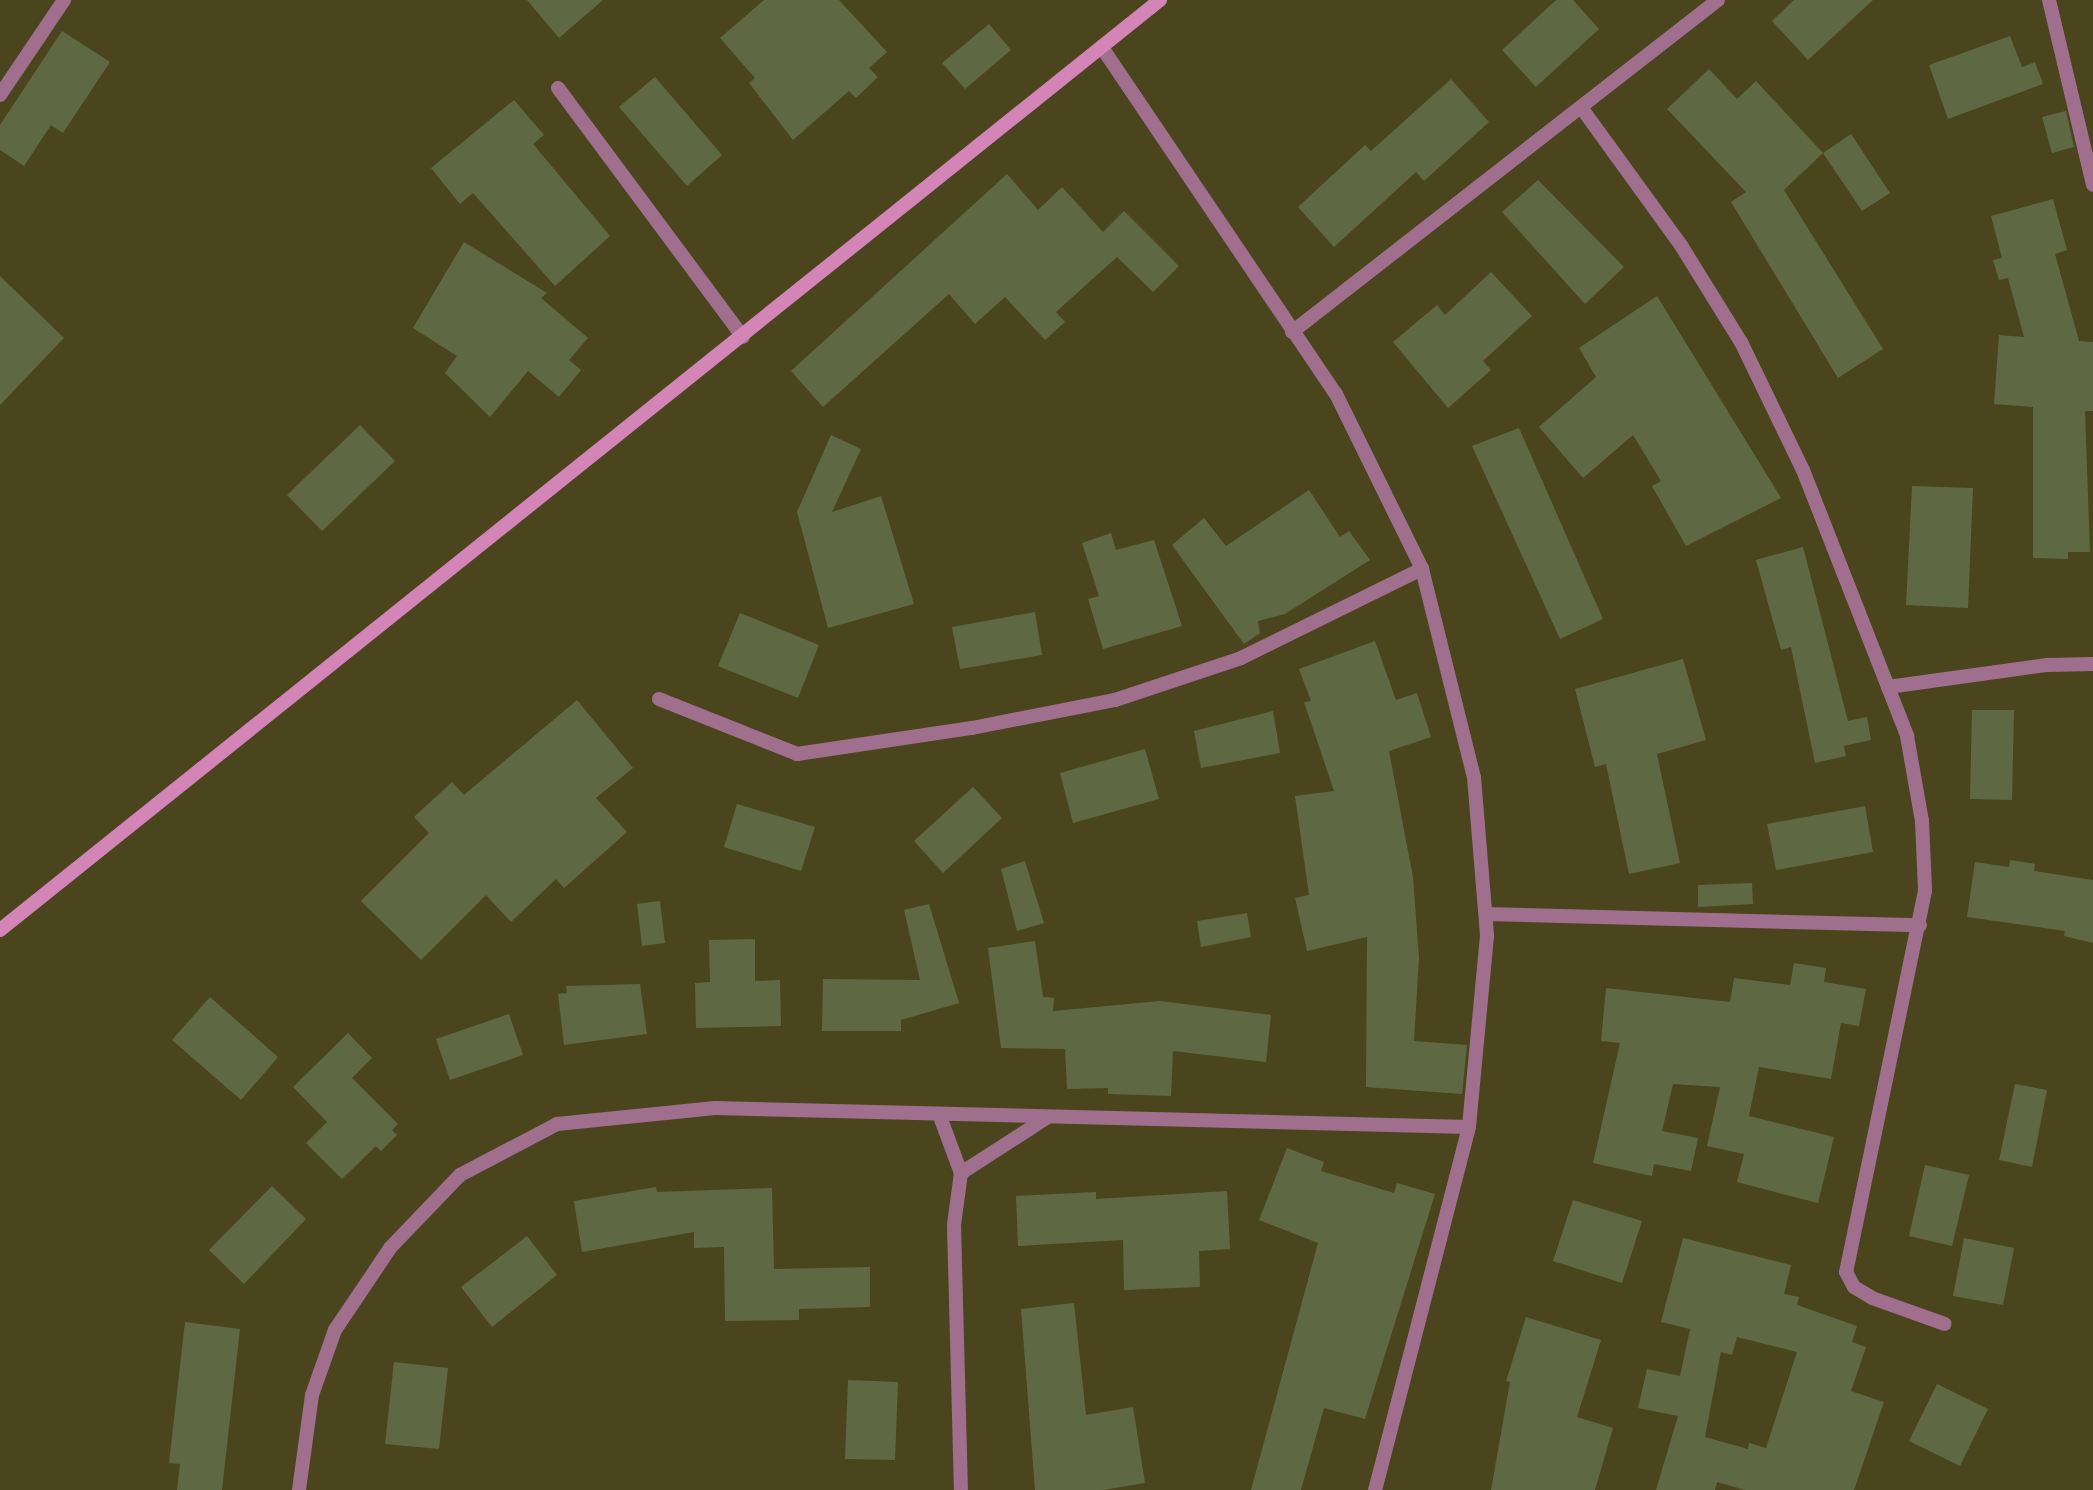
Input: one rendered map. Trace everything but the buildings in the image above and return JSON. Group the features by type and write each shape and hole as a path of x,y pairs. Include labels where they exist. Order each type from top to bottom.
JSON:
{"main road":[{"path":"0,930 1103,49 1160,0"}],"street":[{"path":"0,95 64,0"},
{"path":"1292,332 1583,110 1718,0"},
{"path":"2049,0 2093,185"},
{"path":"1103,49 1336,394 1422,569 1474,776 1486,914 1469,1127 1375,1490"},
{"path":"558,88 743,337"},
{"path":"1583,110 1682,247 1741,342 1803,470 1908,736 1922,821 1925,891 1846,1272 1854,1287 1872,1298 1945,1324"},
{"path":"659,699 797,754 972,728 1115,700 1241,658 1422,569"},
{"path":"1888,687 2047,665 2093,664"},
{"path":"1486,914 1920,925"},
{"path":"299,1490 312,1395 335,1330 390,1248 460,1175 557,1124 715,1108 1469,1127"},
{"path":"939,1114 961,1173 954,1225 961,1490"},
{"path":"961,1173 1048,1117"}]}
